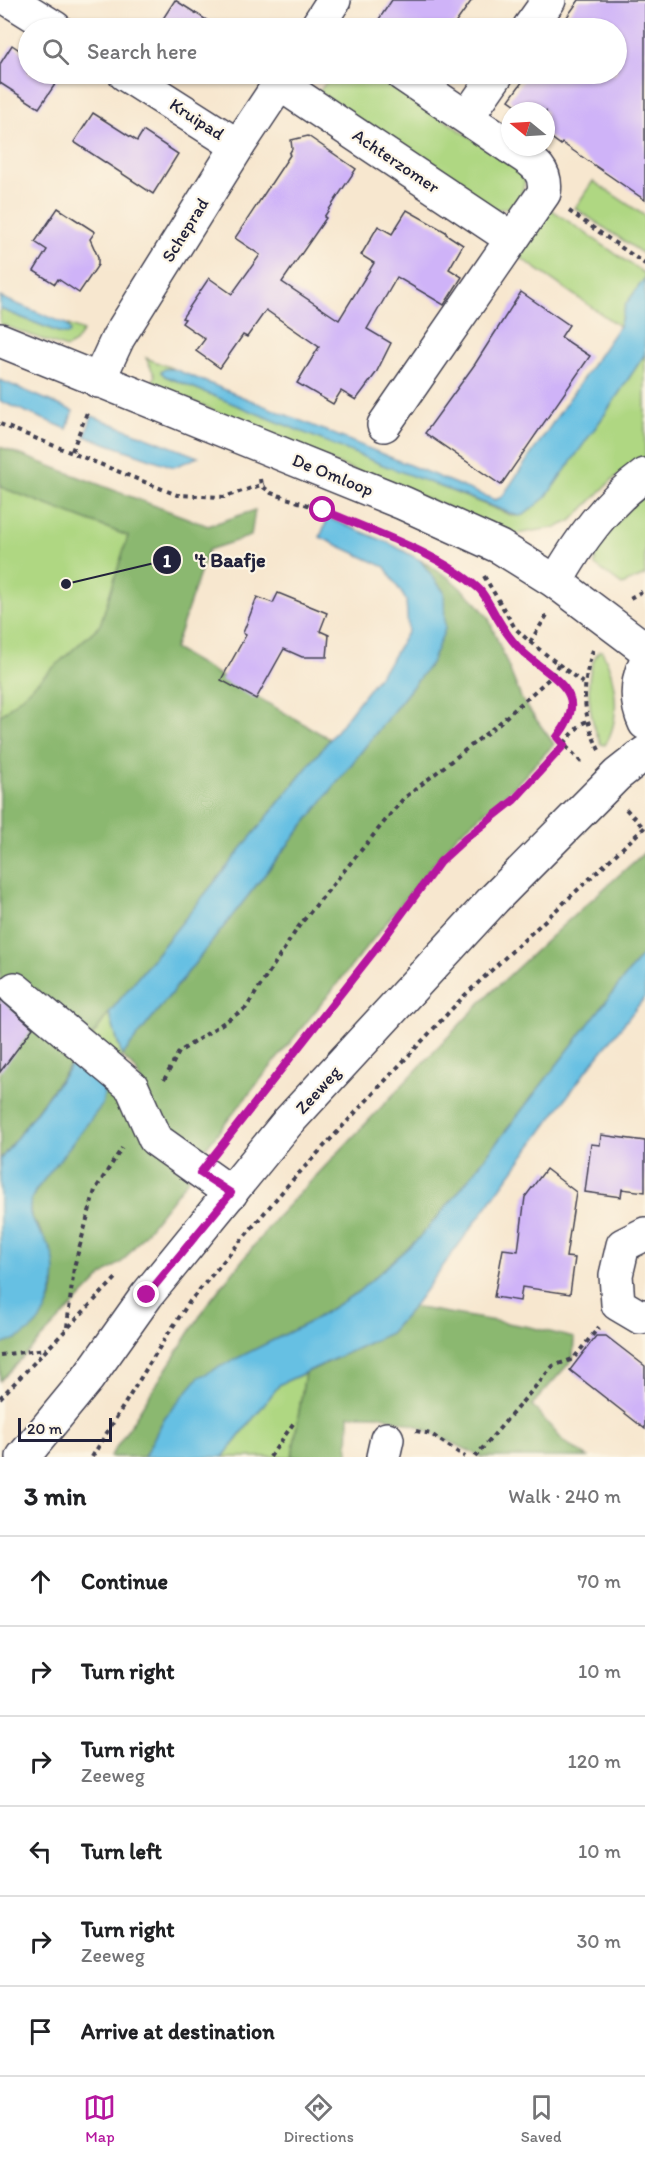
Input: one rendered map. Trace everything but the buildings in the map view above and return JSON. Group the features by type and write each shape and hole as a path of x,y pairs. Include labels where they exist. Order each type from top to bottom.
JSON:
{"street":[{"path":"10,0 39,18"},
{"path":"536,18 549,0"},
{"name":"Kruipad","path":"141,84 238,146"},
{"name":"Scheprad","path":"98,381 117,338 280,84"},
{"name":"Achterzomer","path":"290,84 512,239"},
{"path":"417,84 501,141"},
{"path":"467,117 490,84"},
{"path":"384,425 544,193 546,182 543,174 537,166 523,156"},
{"name":"De Omloop","path":"0,340 403,503 500,547 556,582 645,649"},
{"path":"556,582 572,553 592,526 612,503 645,475"},
{"path":"645,664 639,683 638,699 645,723"},
{"name":"Zeeweg","path":"23,1457 88,1378 147,1295 288,1122 494,899 617,775 645,753"},
{"path":"15,989 132,1087 155,1140 231,1193"},
{"path":"631,1310 616,1275 623,1245 645,1234"},
{"path":"0,1446 14,1457"}],"path":[{"path":"544,193 645,264"},
{"path":"72,451 98,381"},
{"path":"0,424 177,495 224,498 268,484"},
{"path":"92,1457 190,1301 287,1186 464,996 645,828 557,737 565,727 570,715 572,699 566,688 519,648 503,628 480,589 440,561 323,510 271,493 261,485 259,473"},
{"path":"200,1173 382,941 440,862 514,800 581,724 587,721 584,684 515,628 484,576 475,570"},
{"path":"66,1328 74,1267 95,1190 144,1114 179,1052 246,1008 299,926 403,799 497,725 552,676 559,663"},
{"path":"0,1398 123,1270"},
{"path":"475,1457 553,1366 573,1359 631,1310"},
{"path":"0,1355 46,1349"},
{"path":"270,1457 295,1421"},
{"path":"385,1448 403,1428 431,1434 465,1457"}],"green space":[{"path":"325,84 392,84 517,169 525,181 521,195 510,207 490,209 319,92"},
{"path":"593,181 645,216 645,255 575,208"},
{"path":"549,208 645,274 645,278 626,304 619,326 518,256"},
{"path":"0,309 63,334 69,328 66,324 83,331 75,343 66,348 0,324"},
{"path":"645,354 645,458 613,479 571,521 557,527 516,534 272,438 152,382 155,376 146,358 174,369 165,369 161,372 165,376 513,516 524,515 545,497"},
{"path":"0,447 208,526 255,510 251,536 208,550 174,649 330,739 109,1013 0,1160 0,716 100,625 128,536 0,487"},
{"path":"0,469 151,526 114,642 0,791"},
{"path":"645,491 645,575 622,585 595,565 596,544"},
{"path":"420,560 448,577 475,601 488,617 522,700 554,744 514,787 455,837 200,1155 159,1128 136,1070 122,1056 431,663 444,592"},
{"path":"599,651 602,651 607,661 615,698 614,723 605,745 601,744 593,722 589,697 590,671"},
{"path":"645,852 645,951 453,1199 420,1237 358,1292 310,1322 218,1368 165,1417 144,1457 110,1457 209,1302 276,1218 484,999"},
{"path":"109,1013 122,1056 101,1080 82,1061 73,1063"},
{"path":"101,1080 128,1094 189,1178 123,1261 103,1275 0,1381 0,1345 30,1327 45,1309 54,1287 51,1262 42,1234 30,1212 30,1201"},
{"path":"413,1307 530,1327 574,1338 573,1359 532,1405 564,1442 588,1457 482,1457 417,1426 378,1415 349,1415 348,1456 292,1457 305,1373 390,1333"},
{"path":"305,1373 292,1457 223,1457 280,1384"}],"water":[{"path":"645,278 645,354 546,497 524,515 518,516 383,465 165,376 161,372 165,369 174,369 495,500 502,497 619,326 626,304"},
{"path":"0,297 66,324 70,331 69,334 63,334 0,309"},
{"path":"0,380 73,411 67,429 0,401"},
{"path":"92,416 198,457 174,467 85,436"},
{"path":"328,518 389,543 420,560 444,592 445,629 431,663 122,1056 109,1013 330,739 391,660 408,631 406,600 385,567 320,537"},
{"path":"645,951 645,997 583,1075 413,1307 390,1333 280,1384 223,1457 144,1457 165,1417 199,1377 310,1322 358,1292 420,1237 453,1199"},
{"path":"82,1061 100,1080 104,1091 102,1105 36,1190 31,1200 33,1222 47,1242 54,1260 54,1283 51,1294 42,1316 29,1331 0,1345 0,1160 73,1063"}],"place":[{"name":"'t Baafje","path":"66,584"}],"route":[{"path":"147,1295 231,1193 200,1173 382,941 440,862 514,800 564,745 557,737 565,727 570,715 572,699 566,688 519,648 503,628 480,589 440,561 323,510"}]}
